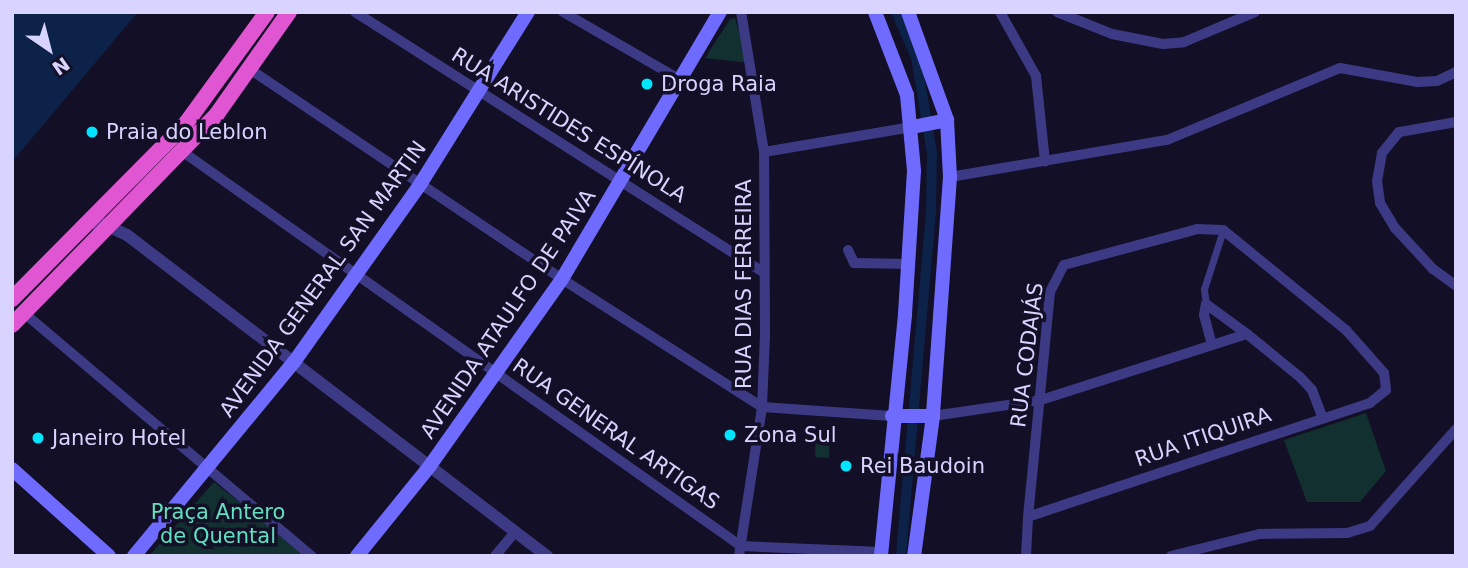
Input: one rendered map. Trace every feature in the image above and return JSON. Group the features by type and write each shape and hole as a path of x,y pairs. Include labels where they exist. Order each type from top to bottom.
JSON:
{"highway":[{"path":"12,299 187,122 267,12"},
{"path":"18,319 183,152 251,70 289,12"}],"main road":[{"name":"AVENIDA GENERAL SAN MARTIN","path":"134,556 208,470 294,362 358,274 421,183 528,12"},
{"name":"AVENIDA ATAULFO DE PAIVA","path":"357,556 429,467 562,279 623,181 720,12"},
{"path":"875,12 898,61 912,127 909,264 892,416 881,554"},
{"path":"908,12 947,120 950,177 933,416 914,556"},
{"path":"912,127 947,120"},
{"path":"892,416 933,416"},
{"path":"12,469 109,556"}],"street":[{"name":"RUA ARISTIDES ESPÍNOLA","path":"355,12 762,271"},
{"path":"564,12 681,80"},
{"name":"RUA DIAS FERREIRA","path":"738,553 762,407 764,152 741,12"},
{"path":"1000,12 1036,76 1045,162"},
{"path":"1057,12 1112,34 1163,44 1184,42 1255,12"},
{"path":"950,177 1167,140 1340,68 1417,82 1437,81 1456,72"},
{"path":"251,70 562,279 762,407 892,416"},
{"path":"1456,122 1399,132 1382,153 1377,181 1380,203 1395,228 1433,269 1456,286"},
{"path":"764,152 912,127"},
{"name":"RUA GENERAL ARTIGAS","path":"183,152 358,274 738,553"},
{"path":"87,224 111,226 547,556"},
{"name":"RUA CODAJÁS","path":"1026,556 1050,292 1058,270 1073,261 1197,229 1223,230"},
{"path":"1212,345 1204,315 1204,289 1223,230"},
{"name":"RUA ITIQUIRA","path":"1028,517 1322,416 1370,403 1387,390 1384,373 1346,330 1223,230"},
{"path":"848,250 854,263 909,264"},
{"path":"1206,304 1300,377 1312,390 1322,416"},
{"path":"18,319 312,556"},
{"path":"933,416 1041,400 1247,334"},
{"path":"1171,556 1259,534 1348,533 1370,526 1456,429"},
{"path":"495,556 515,532"},
{"path":"738,553 881,554"}],"green space":[{"path":"735,18 749,63 705,58 730,19"},
{"path":"1366,413 1386,471 1360,502 1307,502 1284,440"},
{"path":"816,433 830,434 829,458 815,457"},
{"name":"Praça Antero de Quental","path":"214,482 309,556 149,556"}],"water":[{"path":"12,12 138,12 12,162"}],"waterway":[{"path":"896,12 916,57 932,154 931,212 901,556"}],"place":[{"name":"Droga Raia","path":"647,84"},
{"name":"Praia do Leblon","path":"92,132"},
{"name":"Zona Sul","path":"730,435"},
{"name":"Janeiro Hotel","path":"38,438"},
{"name":"Rei Baudoin","path":"846,466"}]}
